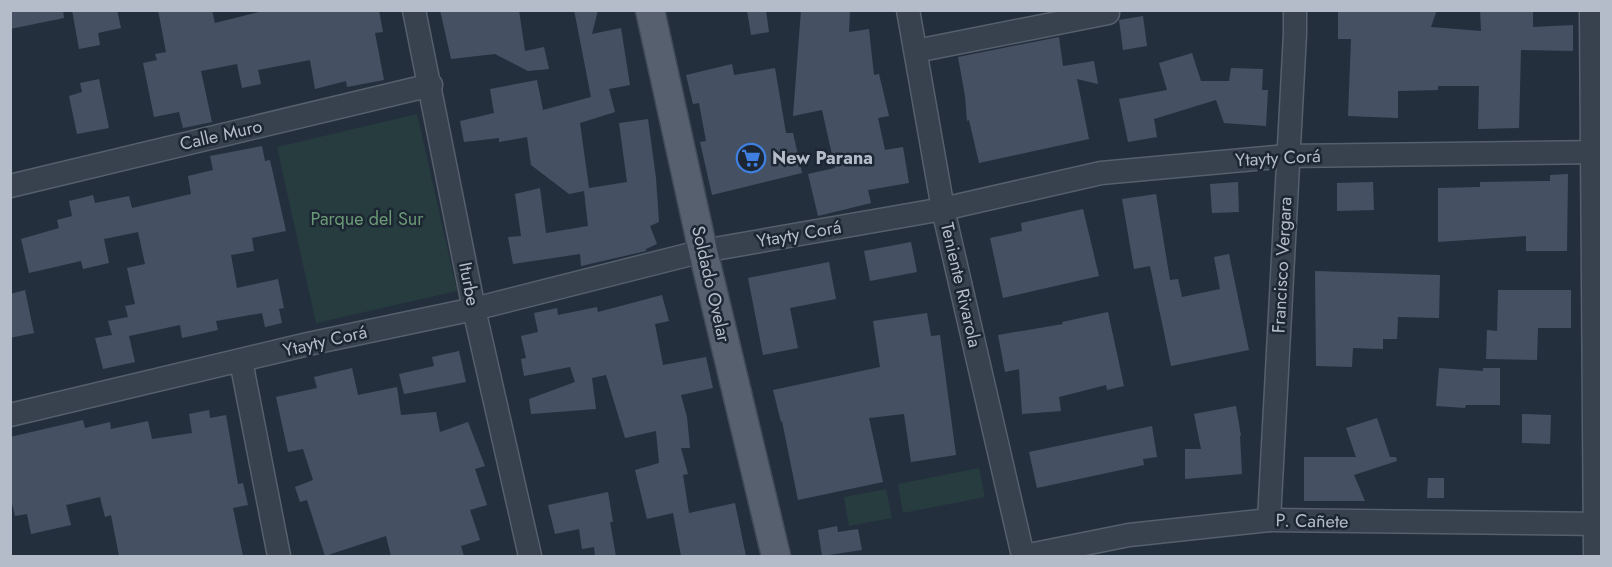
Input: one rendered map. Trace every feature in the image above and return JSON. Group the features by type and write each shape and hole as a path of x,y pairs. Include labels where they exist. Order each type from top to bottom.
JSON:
{"main road":[{"name":"Soldado Ovelar","path":"650,10 703,251 776,556"}],"street":[{"name":"Iturbe","path":"414,10 474,309 530,556"},
{"name":"Teniente Rivarola","path":"908,10 943,209 1024,556"},
{"name":"Francisco Vergara","path":"1269,520 1295,10"},
{"path":"1591,10 1597,152 1598,525 1595,556"},
{"path":"915,51 1108,13"},
{"name":"Calle Muro","path":"10,186 430,85"},
{"name":"Ytayty Corá","path":"10,415 308,344 474,309 703,251 943,209 1101,173 1287,156 1597,152"},
{"path":"241,361 279,556"},
{"name":"P. Cañete","path":"1024,556 1131,546 1269,520 1598,525"}],"green space":[{"name":"Parque del Sur","path":"417,114 457,291 316,323 277,147"},
{"path":"979,468 985,497 903,513 898,484"},
{"path":"886,489 892,518 849,526 844,497"}],"building":[{"path":"10,10 63,10 64,18 10,29"},
{"path":"72,10 117,10 121,28 98,33 100,45 79,49"},
{"path":"158,10 212,10 215,23 267,10 379,10 383,32 375,33 384,80 347,87 346,81 315,89 310,60 258,70 261,84 242,88 237,64 201,71 212,122 183,128 179,112 154,117 143,63 157,60 155,54 166,52"},
{"path":"440,10 519,10 525,51 544,47 549,69 528,71 495,54 451,59"},
{"path":"574,10 598,10 592,34 621,28 630,85 609,89 615,112 580,123 589,188 627,182 619,123 648,119 659,222 650,226 657,244 646,251 581,266 580,254 513,264 508,237 521,236 515,194 540,188 546,233 588,226 584,191 569,194 531,165 527,137 499,142 499,138 464,142 460,121 494,113 490,89 537,80 543,110 591,97"},
{"path":"747,10 766,10 769,32 751,35"},
{"path":"801,10 850,10 849,32 869,29 874,75 879,74 889,116 878,118 885,150 903,147 909,183 868,190 871,203 818,216 808,174 835,168 822,110 793,116"},
{"path":"1338,10 1437,10 1431,27 1481,31 1480,10 1533,10 1533,27 1573,25 1573,51 1521,50 1519,128 1478,129 1479,86 1438,86 1438,90 1398,91 1398,118 1348,116 1351,39 1338,39"},
{"path":"1143,16 1147,46 1123,50 1119,20"},
{"path":"1059,37 1063,66 1094,61 1098,84 1077,79 1089,139 979,163 969,120 967,121 958,57"},
{"path":"1192,53 1201,81 1229,81 1231,68 1263,69 1262,90 1268,90 1266,126 1224,123 1216,100 1154,119 1157,137 1128,142 1119,99 1167,90 1159,63"},
{"path":"732,64 734,75 775,68 786,133 793,133 802,173 712,195 700,142 706,141 699,103 693,104 686,75"},
{"path":"99,79 109,128 77,134 69,96 82,92 80,83"},
{"path":"262,146 265,161 270,160 286,231 252,238 254,251 231,255 237,288 278,279 284,308 279,309 282,323 265,327 262,313 216,321 218,330 182,338 180,325 129,336 135,362 103,369 95,338 112,335 108,321 128,317 125,306 135,304 127,268 145,264 138,232 104,239 109,263 83,269 81,261 29,273 21,239 59,228 57,220 72,216 69,201 93,195 95,203 129,196 132,208 191,194 188,176 213,170 210,156"},
{"path":"1568,174 1567,251 1526,251 1526,236 1438,242 1438,188 1480,187 1480,182 1550,181 1550,175"},
{"path":"1238,182 1239,212 1212,213 1210,184"},
{"path":"1373,182 1374,210 1337,211 1337,183"},
{"path":"1156,194 1170,280 1178,279 1182,297 1220,289 1214,257 1229,254 1249,350 1171,366 1150,266 1134,269 1122,199"},
{"path":"1083,209 1099,276 1003,298 990,238 1022,231 1021,223"},
{"path":"911,242 917,272 870,281 864,251"},
{"path":"829,262 836,299 790,308 798,348 763,355 748,278"},
{"path":"1315,271 1440,275 1439,318 1398,317 1397,339 1383,339 1383,349 1353,348 1352,367 1316,366"},
{"path":"25,290 34,333 10,338 10,294"},
{"path":"1498,290 1571,290 1571,328 1538,328 1537,360 1486,359 1487,330 1497,331"},
{"path":"662,295 669,321 655,324 663,365 706,357 713,388 681,395 687,417 690,448 681,448 688,474 683,475 689,513 735,503 746,556 681,556 673,513 647,519 635,470 659,463 656,431 625,438 606,375 592,378 596,409 531,414 529,399 575,382 570,367 524,376 521,359 526,358 521,336 538,332 534,313 557,308 558,315 597,307 598,312"},
{"path":"1108,312 1124,386 1107,390 1106,385 1059,397 1061,411 1022,414 1019,369 1005,372 998,335 1063,324 1062,322"},
{"path":"927,313 931,336 940,335 956,455 911,462 904,414 869,418 883,482 798,500 782,421 773,390 880,367 873,321"},
{"path":"459,351 466,382 404,394 399,374 434,366 432,357"},
{"path":"352,368 358,395 397,387 401,415 436,412 440,432 468,422 485,466 475,469 487,505 470,510 480,540 461,546 464,556 391,556 386,536 325,556 307,500 300,502 295,487 313,480 303,449 288,452 276,397 317,388 314,377"},
{"path":"1439,368 1483,371 1483,368 1500,368 1500,405 1466,405 1465,408 1436,406"},
{"path":"1236,406 1241,436 1242,474 1185,479 1185,449 1201,449 1194,414"},
{"path":"209,410 210,418 226,415 238,484 243,483 248,505 233,508 243,556 119,556 111,515 105,517 100,497 66,505 71,525 31,534 27,514 15,516 10,495 10,437 83,420 85,428 110,422 111,429 148,421 152,439 192,433 189,414"},
{"path":"1522,414 1551,415 1550,444 1522,443"},
{"path":"1377,418 1390,457 1396,457 1397,461 1354,475 1365,501 1304,501 1304,457 1356,457 1346,428"},
{"path":"1152,426 1157,457 1143,459 1144,465 1037,488 1029,452"},
{"path":"1428,478 1444,478 1444,498 1427,498"},
{"path":"608,492 616,556 595,556 594,547 582,549 579,529 555,534 548,505"},
{"path":"837,526 838,532 858,529 862,550 822,556 818,530"}],"place":[{"name":"New Parana","path":"751,158"}]}
